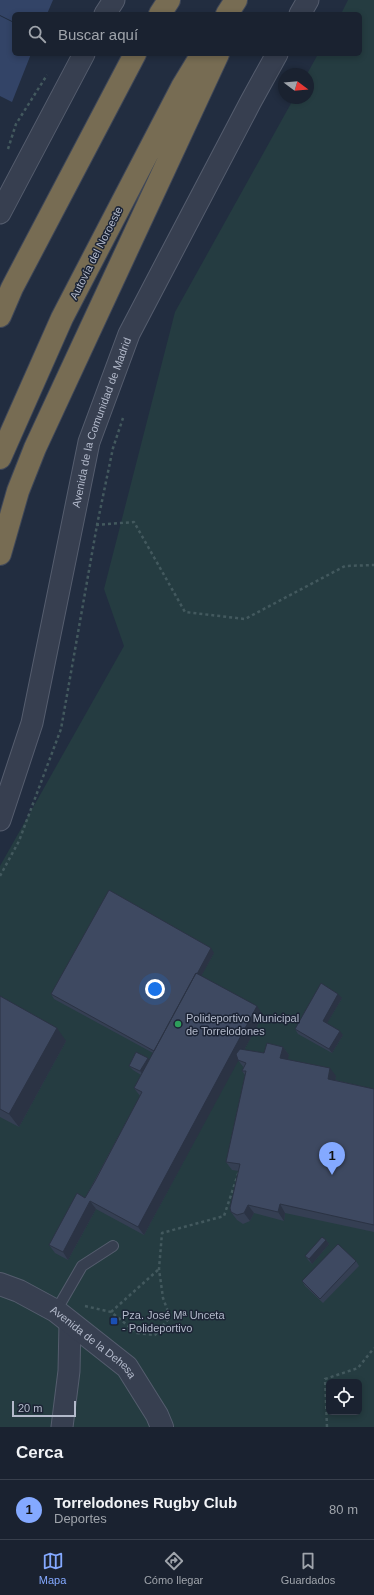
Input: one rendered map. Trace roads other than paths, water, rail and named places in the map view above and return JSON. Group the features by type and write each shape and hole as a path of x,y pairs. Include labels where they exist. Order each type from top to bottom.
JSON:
{"highway":[{"path":"161,12 169,0"},
{"path":"228,12 236,0"},
{"path":"238,12 244,0"},
{"path":"0,316 12,288 134,56"},
{"name":"Autovía del Noroeste","path":"0,458 62,318 182,87 201,56"},
{"path":"0,554 18,491 35,448 217,56"}],"street":[{"path":"106,12 114,0"},
{"path":"301,12 308,0"},
{"path":"0,213 83,56"},
{"name":"Avenida de la Comunidad de Madrid","path":"0,820 32,723 89,442 129,334 250,103 277,56"},
{"name":"Avenida de la Dehesa","path":"0,1284 19,1291 63,1317 126,1367 157,1415 162,1427"},
{"path":"62,1427 69,1371 63,1317"}],"lane":[{"path":"63,1317 82,1266 113,1246"}],"water":[{"path":"0,0 53,0 48,12 12,12 12,21 0,15"},
{"path":"0,16 12,22 12,56 30,56 12,102 0,96"}],"place":[{"name":"Polideportivo Municipal de Torrelodones","path":"178,1024"},
{"name":"Torrelodones Rugby Club","path":"332,1175"},
{"name":"Pza. José Mª Unceta - Polideportivo","path":"114,1321"}]}
